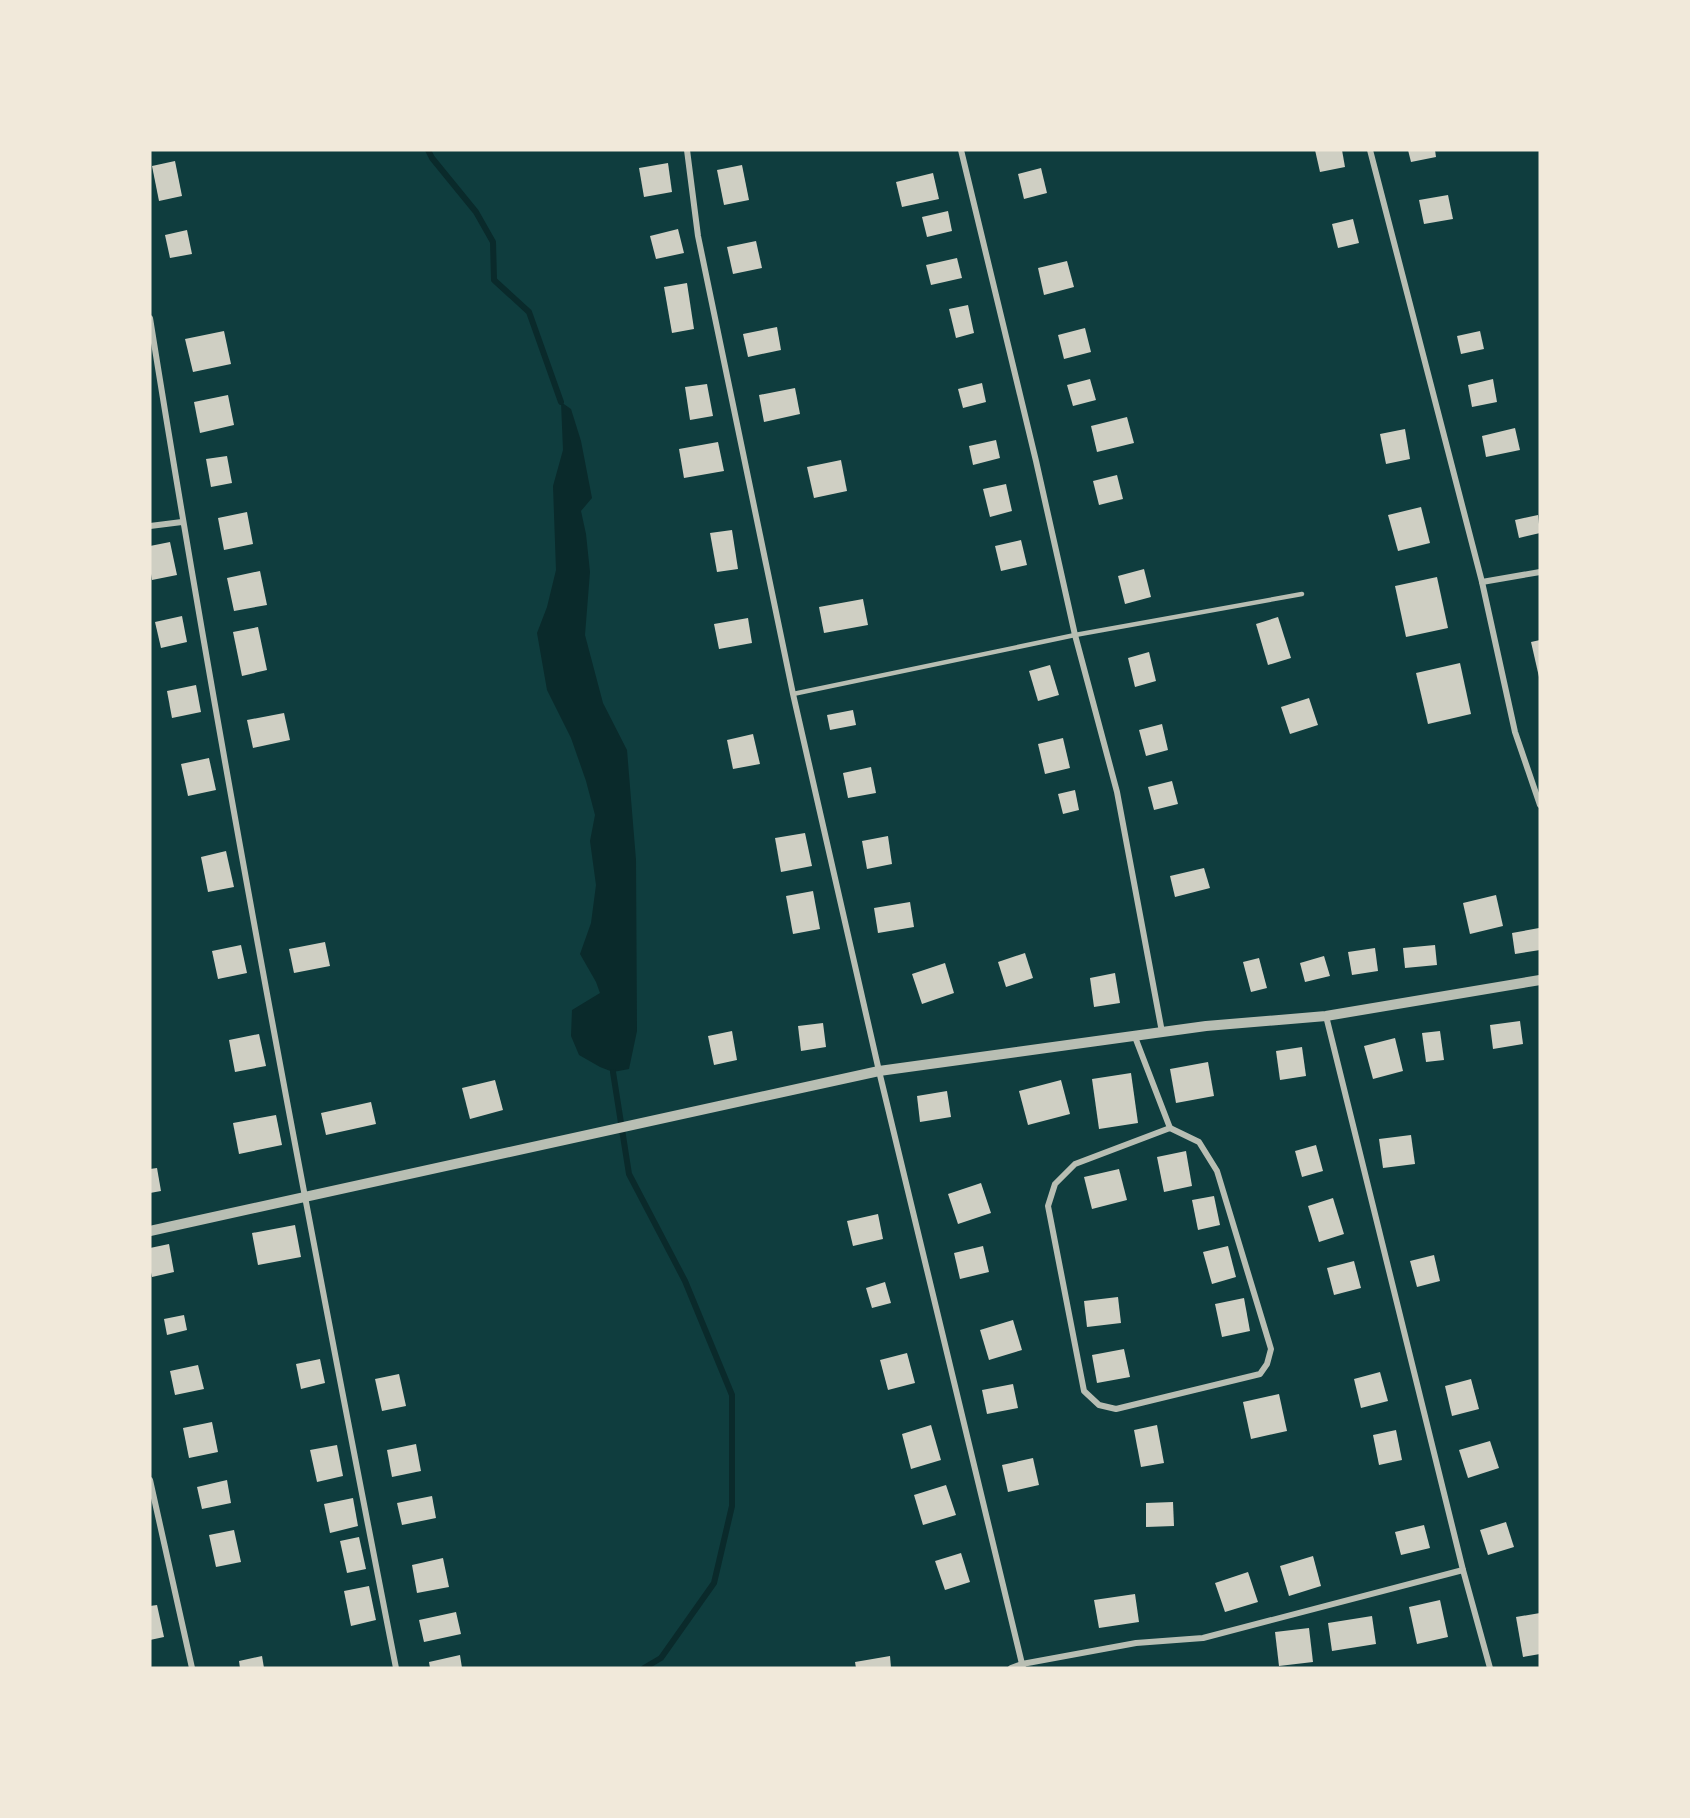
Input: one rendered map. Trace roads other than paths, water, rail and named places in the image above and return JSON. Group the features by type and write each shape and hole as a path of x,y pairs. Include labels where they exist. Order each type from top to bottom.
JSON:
{"street":[{"path":"687,150 698,236 793,694 879,1071 1022,1666"},
{"path":"960,150 1076,635 1118,792 1162,1032"},
{"path":"1370,150 1482,582 1515,732 1540,805"},
{"path":"150,318 182,522 304,1198 396,1668"},
{"path":"150,526 182,522"},
{"path":"1482,582 1540,572"},
{"path":"150,1231 879,1071 1206,1026 1326,1016 1540,980"},
{"path":"1326,1016 1463,1570 1490,1668"},
{"path":"1135,1036 1170,1128 1199,1142 1217,1171 1272,1349 1268,1364 1260,1374 1116,1409 1099,1405 1084,1391 1047,1206 1055,1184 1075,1164 1170,1128"},
{"path":"150,1480 192,1668"},
{"path":"1011,1668 1136,1643 1203,1638 1463,1570"}],"lane":[{"path":"793,694 1076,635 1302,594"}],"water":[{"path":"561,402 571,409 581,441 592,498 581,511 590,572 585,635 603,703 627,750 636,860 637,1031 629,1069 613,1072 579,1055 571,1036 572,1010 600,993 580,954 591,923 596,885 590,841 595,815 571,738 547,690 537,633 547,607 556,570 553,486 563,450"}],"waterway":[{"path":"428,150 476,212 493,242 494,280 529,312 561,402"},
{"path":"613,1072 629,1174 685,1281 732,1395 732,1506 714,1583 661,1658 644,1668"}]}
